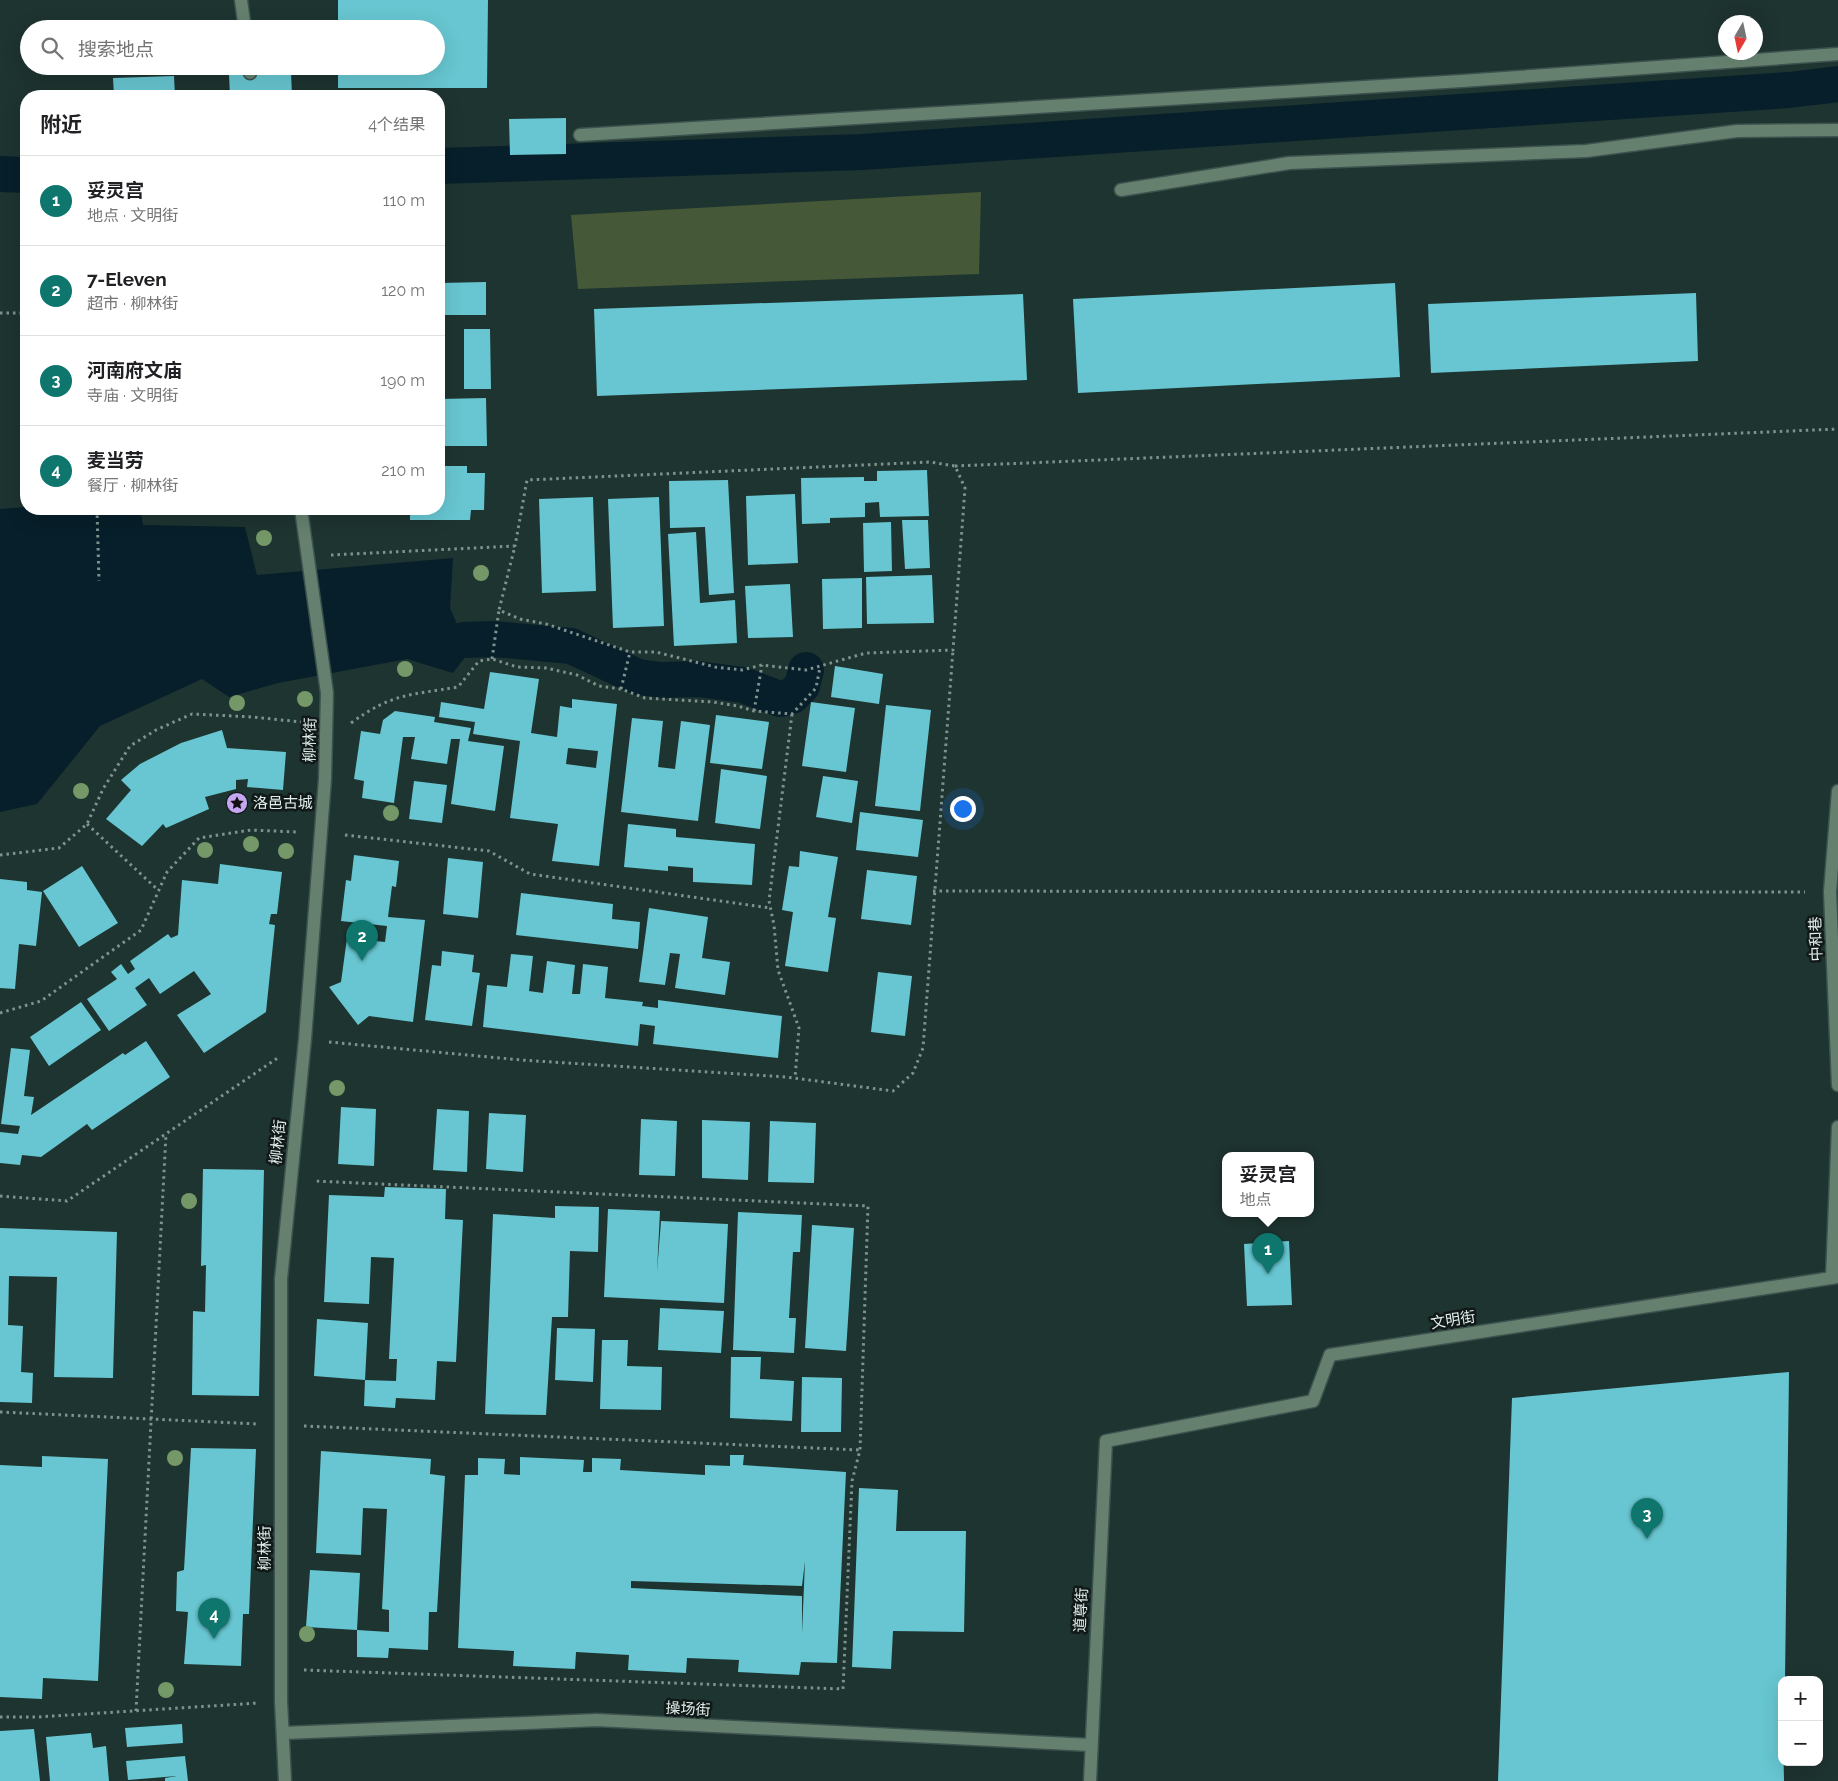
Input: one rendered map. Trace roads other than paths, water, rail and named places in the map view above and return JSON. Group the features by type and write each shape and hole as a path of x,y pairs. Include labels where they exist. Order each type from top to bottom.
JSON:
{"street":[{"path":"241,0 244,20"},
{"path":"580,135 1472,81 1838,54"},
{"path":"1121,190 1289,163 1586,151 1737,131 1838,130"},
{"name":"柳林街","path":"285,1781 281,1701 281,1279 305,1039 321,833 327,724 327,693 302,515"},
{"name":"中和巷","path":"1838,791 1830,892 1838,1085"},
{"path":"1835,1277 1838,1127"},
{"name":"文明街","path":"1106,1441 1313,1401 1330,1355 1835,1277"},
{"name":"道尊街","path":"1090,1781 1106,1441"},
{"name":"操场街","path":"284,1733 597,1720 1091,1745"}],"water":[{"path":"20,507 20,515 141,515 143,525 245,527 257,575 453,558 450,608 469,652 453,673 407,659 278,683 229,697 202,679 100,726 37,804 0,812 0,509"}],"waterway":[{"path":"445,166 862,152 1789,90 1838,84"},
{"path":"0,174 20,175"},
{"path":"464,640 494,639 571,646 638,677 661,680 698,679 743,685 780,699 792,696 802,686 806,670"}],"place":[{"name":"洛邑古城","path":"237,803"},
{"name":"7-Eleven","path":"362,961"},
{"name":"妥灵宫","path":"1268,1274"},
{"name":"河南府文庙","path":"1647,1539"},
{"name":"麦当劳","path":"214,1639"}]}
